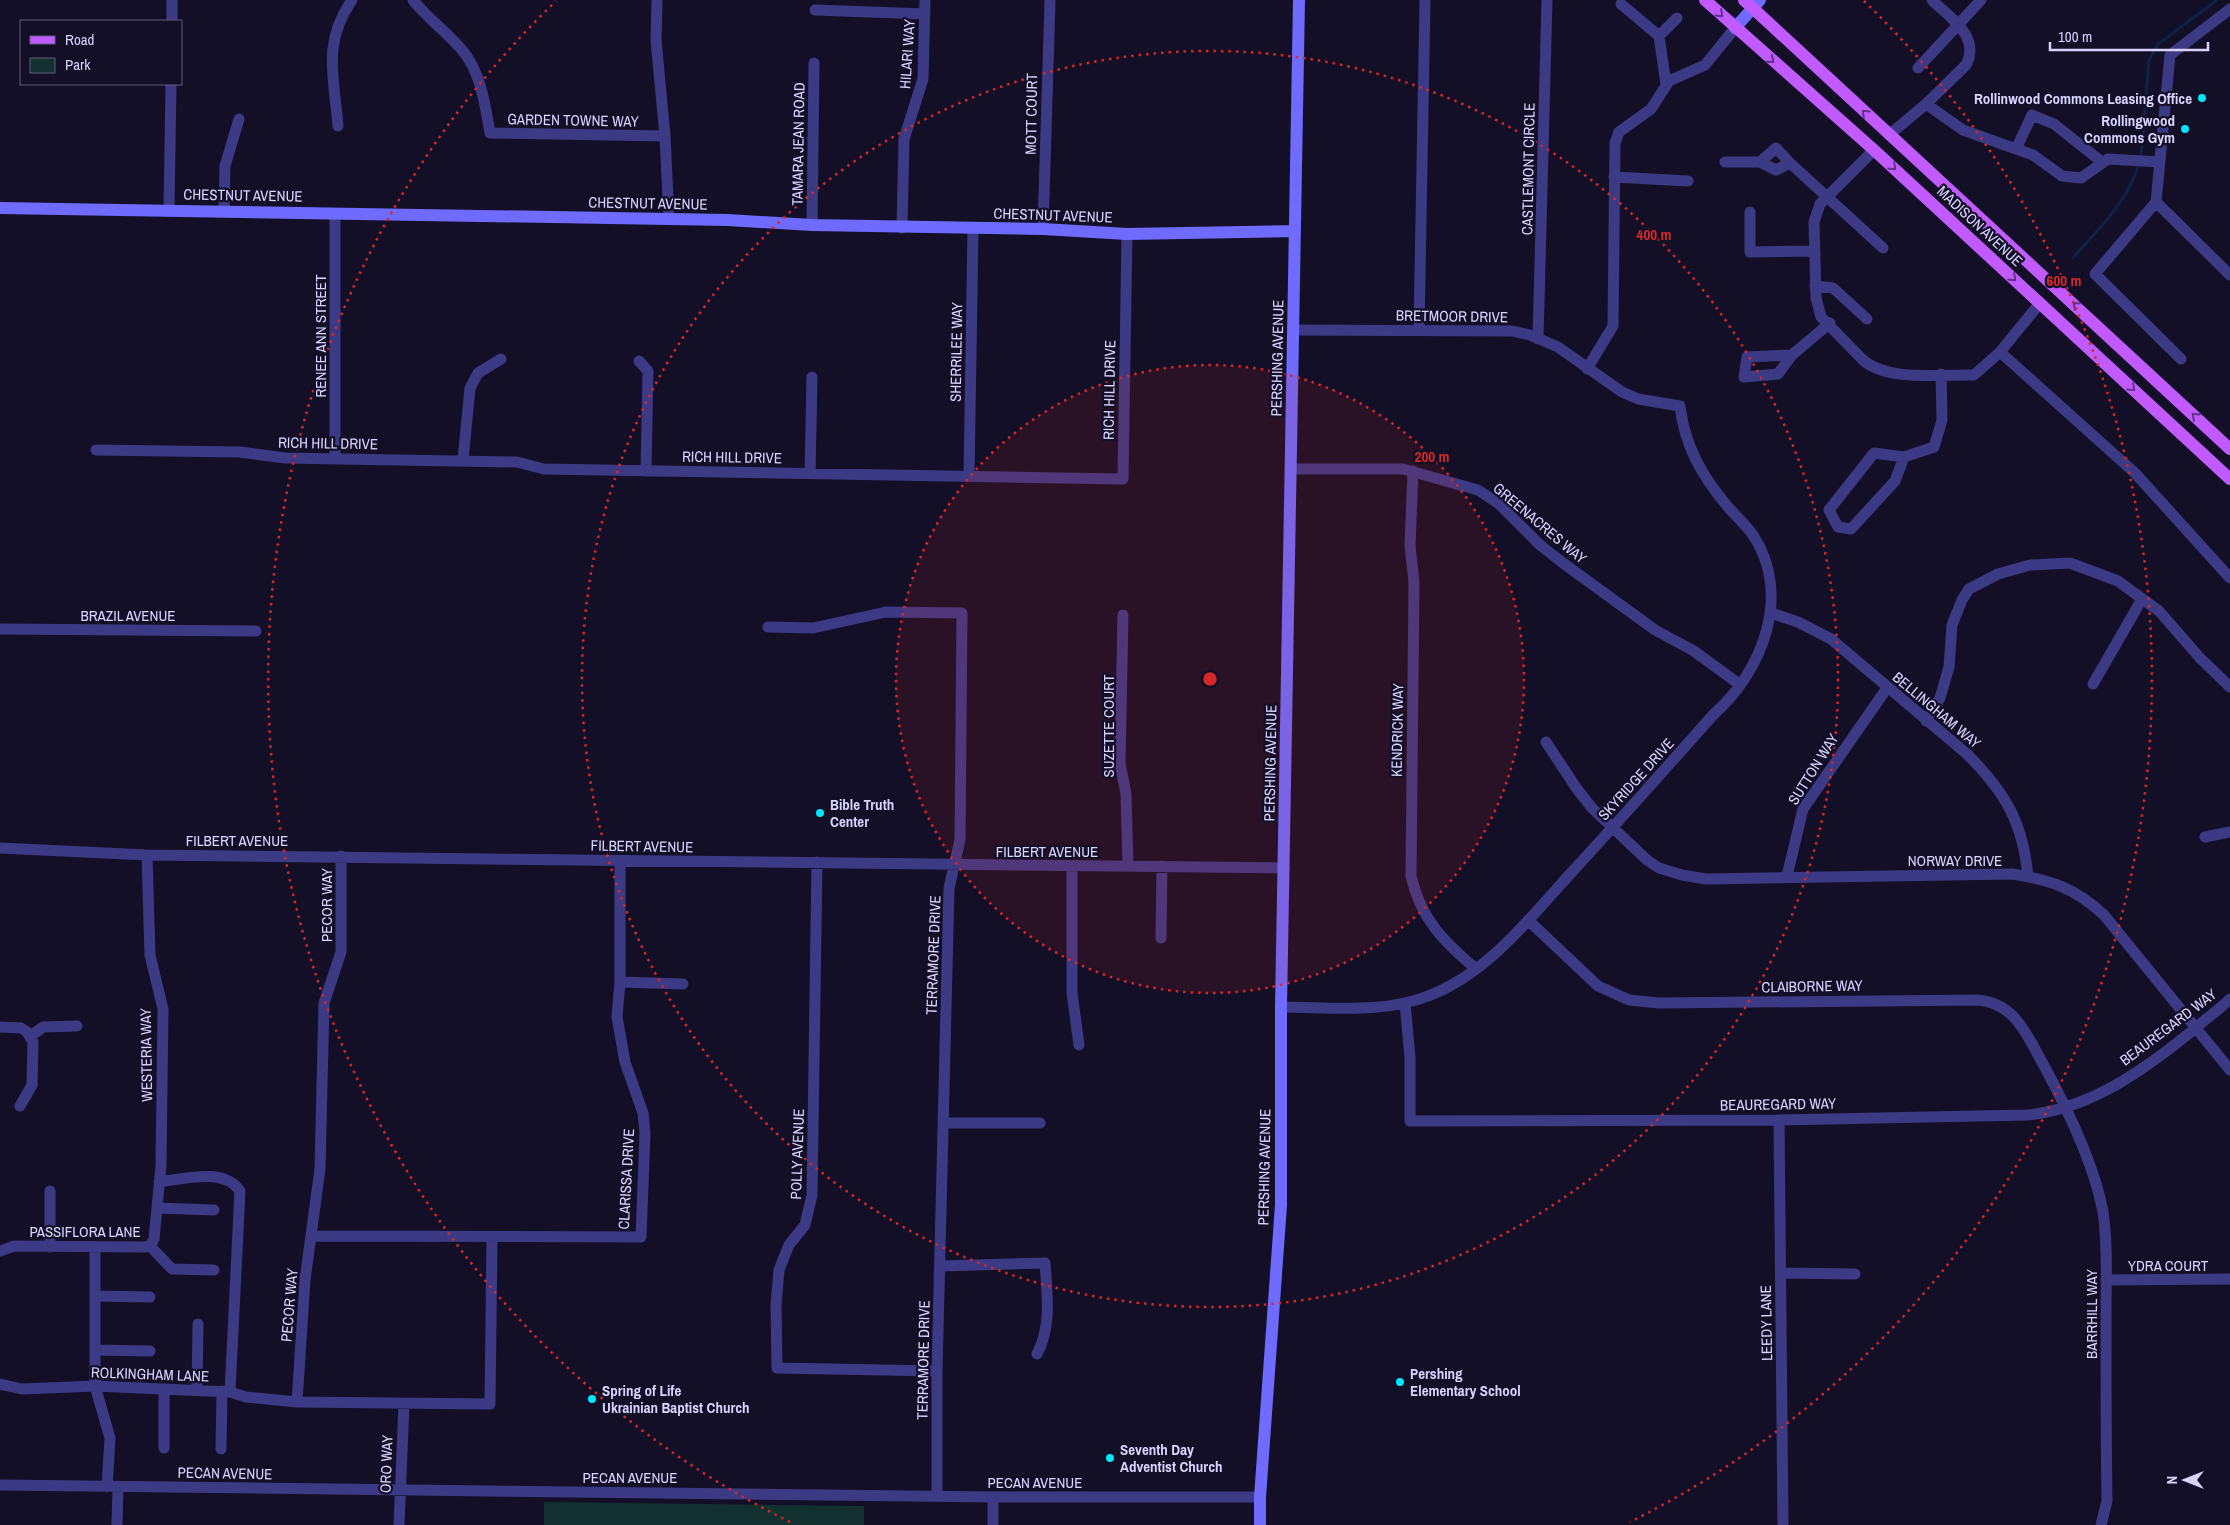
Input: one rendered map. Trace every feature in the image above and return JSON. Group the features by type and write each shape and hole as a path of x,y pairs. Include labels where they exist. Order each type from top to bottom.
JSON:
{"main road":[{"name":"MADISON AVENUE","path":"1705,0 1874,150 2230,479"},
{"name":"MADISON AVENUE","path":"1752,3 1889,135 2230,449"}],"street":[{"path":"172,0 172,20"},
{"path":"338,126 332,50 339,21 352,0"},
{"name":"GARDEN TOWNE WAY","path":"413,0 429,19 467,56 480,83 490,133 665,136"},
{"path":"657,0 656,40 665,136 669,219"},
{"name":"HILARI WAY","path":"902,228 904,139 923,79 925,0"},
{"name":"MOTT COURT","path":"1043,229 1050,0"},
{"name":"PERSHING AVENUE","path":"1260,1525 1260,1497 1281,1205 1284,868 1299,0"},
{"path":"1419,329 1425,0"},
{"name":"CASTLEMONT CIRCLE","path":"1538,338 1547,0"},
{"path":"1889,135 1926,104 1966,65 1970,58 1970,42 1957,25 1932,0"},
{"path":"1918,68 1981,0"},
{"path":"1587,369 1613,326 1616,136 1626,125 1651,108 1666,84 1673,78 1705,65 1735,28 1752,3"},
{"path":"1621,4 1659,36 1666,84"},
{"path":"2230,9 2170,55 2154,162 2156,202 2230,275"},
{"path":"815,10 925,14"},
{"path":"1659,36 1677,18"},
{"name":"TAMARA JEAN ROAD","path":"812,225 814,63"},
{"path":"169,210 171,85"},
{"path":"1926,104 1963,130 2033,155 2062,176 2073,178 2087,175 2108,159 2154,162"},
{"path":"2016,149 2032,115 2054,124 2102,162"},
{"path":"224,211 225,166 240,118"},
{"path":"1760,162 1776,148 1883,248"},
{"path":"1874,150 1828,197 1816,212 1814,222 1815,286 1821,316 1830,323 1870,366 1893,374 1974,375 2000,352 2040,303"},
{"path":"1725,162 1760,162 1776,170 1790,163"},
{"path":"1614,177 1688,181"},
{"path":"2156,202 2095,274 2181,359"},
{"name":"CHESTNUT AVENUE","path":"0,208 669,219 902,228 1043,229 1128,234 1295,231"},
{"path":"1750,212 1750,252 1814,251"},
{"name":"RENEE ANN STREET","path":"336,214 336,459"},
{"name":"SHERRILEE WAY","path":"969,476 973,229"},
{"name":"RICH HILL DRIVE","path":"96,450 240,452 285,458 517,462 544,469 1123,480 1128,234"},
{"path":"1815,286 1833,288 1867,319"},
{"path":"1792,355 1830,323"},
{"name":"BRETMOOR DRIVE","path":"1294,330 1503,330 1538,338 1558,347 1622,392 1638,399 1680,406"},
{"path":"2000,352 2135,474 2230,578"},
{"path":"463,460 470,388 478,374 501,359"},
{"path":"640,361 648,371 646,471"},
{"path":"1904,457 1895,481 1851,529 1838,527 1829,510 1874,453 1904,457 1934,447 1942,420 1940,374"},
{"path":"810,473 812,377"},
{"name":"SKYRIDGE DRIVE","path":"1282,1007 1366,1007 1405,1003 1444,990 1460,980 1528,920 1713,715 1730,700 1763,646 1771,613 1772,584 1765,558 1752,534 1704,477 1687,441 1680,406"},
{"name":"GREENACRES WAY","path":"1292,469 1395,468 1413,471 1478,490 1498,504 1540,546 1563,564 1655,630 1694,651 1739,684"},
{"name":"KENDRICK WAY","path":"1413,471 1410,546 1414,582 1411,876 1415,892 1437,933 1475,968"},
{"path":"1926,720 1940,698 1949,667 1952,625 1962,600 1969,589 2012,569 2070,563 2118,581 2177,629 2200,658 2230,687"},
{"path":"2094,684 2142,599"},
{"name":"TERRAMORE DRIVE","path":"768,627 813,628 886,612 962,612 960,840 949,888 937,1371 937,1496"},
{"name":"BELLINGHAM WAY","path":"1771,613 1798,622 1831,639 1967,754 2000,790 2018,823 2023,839 2028,877"},
{"name":"SUZETTE COURT","path":"1124,615 1120,763 1126,794 1128,866"},
{"name":"BRAZIL AVENUE","path":"0,628 256,631"},
{"name":"SUTTON WAY","path":"1787,876 1803,809 1887,688"},
{"name":"NORWAY DRIVE","path":"1546,742 1577,789 1613,828 1659,868 1682,875 1706,879 1787,876 2012,874 2052,881 2068,888 2091,903 2104,915 2230,1070"},
{"path":"2205,837 2230,832"},
{"name":"FILBERT AVENUE","path":"0,848 148,855 341,856 620,862 817,862 955,866 1284,868"},
{"name":"WESTERIA WAY","path":"148,855 150,955 163,1009 161,1166"},
{"name":"PECOR WAY","path":"298,1402 305,1280 320,1170 324,1003 341,952 341,856"},
{"name":"CLARISSA DRIVE","path":"312,1236 492,1238 558,1235 641,1237 645,1133 643,1112 625,1062 617,1016 620,982 620,862"},
{"name":"POLLY AVENUE","path":"817,862 812,1195 806,1225 789,1245 779,1270 776,1305 777,1368 937,1371"},
{"path":"1072,866 1072,993 1079,1046"},
{"path":"1161,938 1162,866"},
{"name":"CLAIBORNE WAY","path":"1528,920 1598,986 1629,1000 1659,1003 1986,1000 2007,1010 2019,1020 2067,1108"},
{"path":"620,982 683,984"},
{"name":"BEAUREGARD WAY","path":"1405,1003 1410,1057 1410,1121 1779,1120 2027,1115 2067,1108 2109,1089 2135,1074 2230,999"},
{"path":"31,1036 40,1027 77,1026"},
{"path":"0,1027 21,1028 31,1036 34,1046 32,1085 20,1106"},
{"name":"BARRHILL WAY","path":"2067,1108 2099,1195 2103,1213 2106,1280 2106,1501 2100,1525"},
{"name":"LEEDY LANE","path":"1779,1120 1783,1525"},
{"path":"943,1123 1040,1123"},
{"name":"PASSIFLORA LANE","path":"0,1251 14,1246 95,1248 150,1246 155,1236 161,1166"},
{"path":"159,1182 218,1176 234,1182 240,1191 221,1449"},
{"path":"50,1191 50,1247"},
{"path":"158,1208 214,1210"},
{"path":"298,1402 490,1404 492,1238"},
{"path":"150,1246 172,1269 214,1270"},
{"path":"95,1248 95,1386 110,1438 112,1487 117,1525"},
{"path":"941,1266 1045,1264 1048,1318 1045,1338 1037,1354"},
{"path":"1781,1273 1855,1274"},
{"name":"YDRA COURT","path":"2106,1280 2230,1279"},
{"path":"95,1296 150,1297"},
{"path":"197,1390 198,1324"},
{"path":"95,1350 150,1351"},
{"name":"ROLKINGHAM LANE","path":"0,1384 22,1388 95,1386 197,1390 298,1402"},
{"path":"164,1389 164,1448"},
{"name":"ORO WAY","path":"399,1525 404,1404"},
{"name":"PECAN AVENUE","path":"0,1485 994,1497 1260,1497"},
{"path":"993,1525 994,1497"}],"green space":[{"path":"544,1502 864,1506 864,1525 544,1525"}],"waterway":[{"path":"2141,157 2149,60 2158,44 2217,0"},
{"path":"2073,258 2112,214 2128,190 2139,163"}],"place":[{"name":"Rollinwood Commons Leasing Office","path":"2202,98"},
{"name":"Rollingwood Commons Gym","path":"2185,129"},
{"name":"Bible Truth Center","path":"820,813"},
{"name":"Pershing Elementary School","path":"1400,1382"},
{"name":"Spring of Life Ukrainian Baptist Church","path":"592,1399"},
{"name":"Seventh Day Adventist Church","path":"1110,1458"}]}
